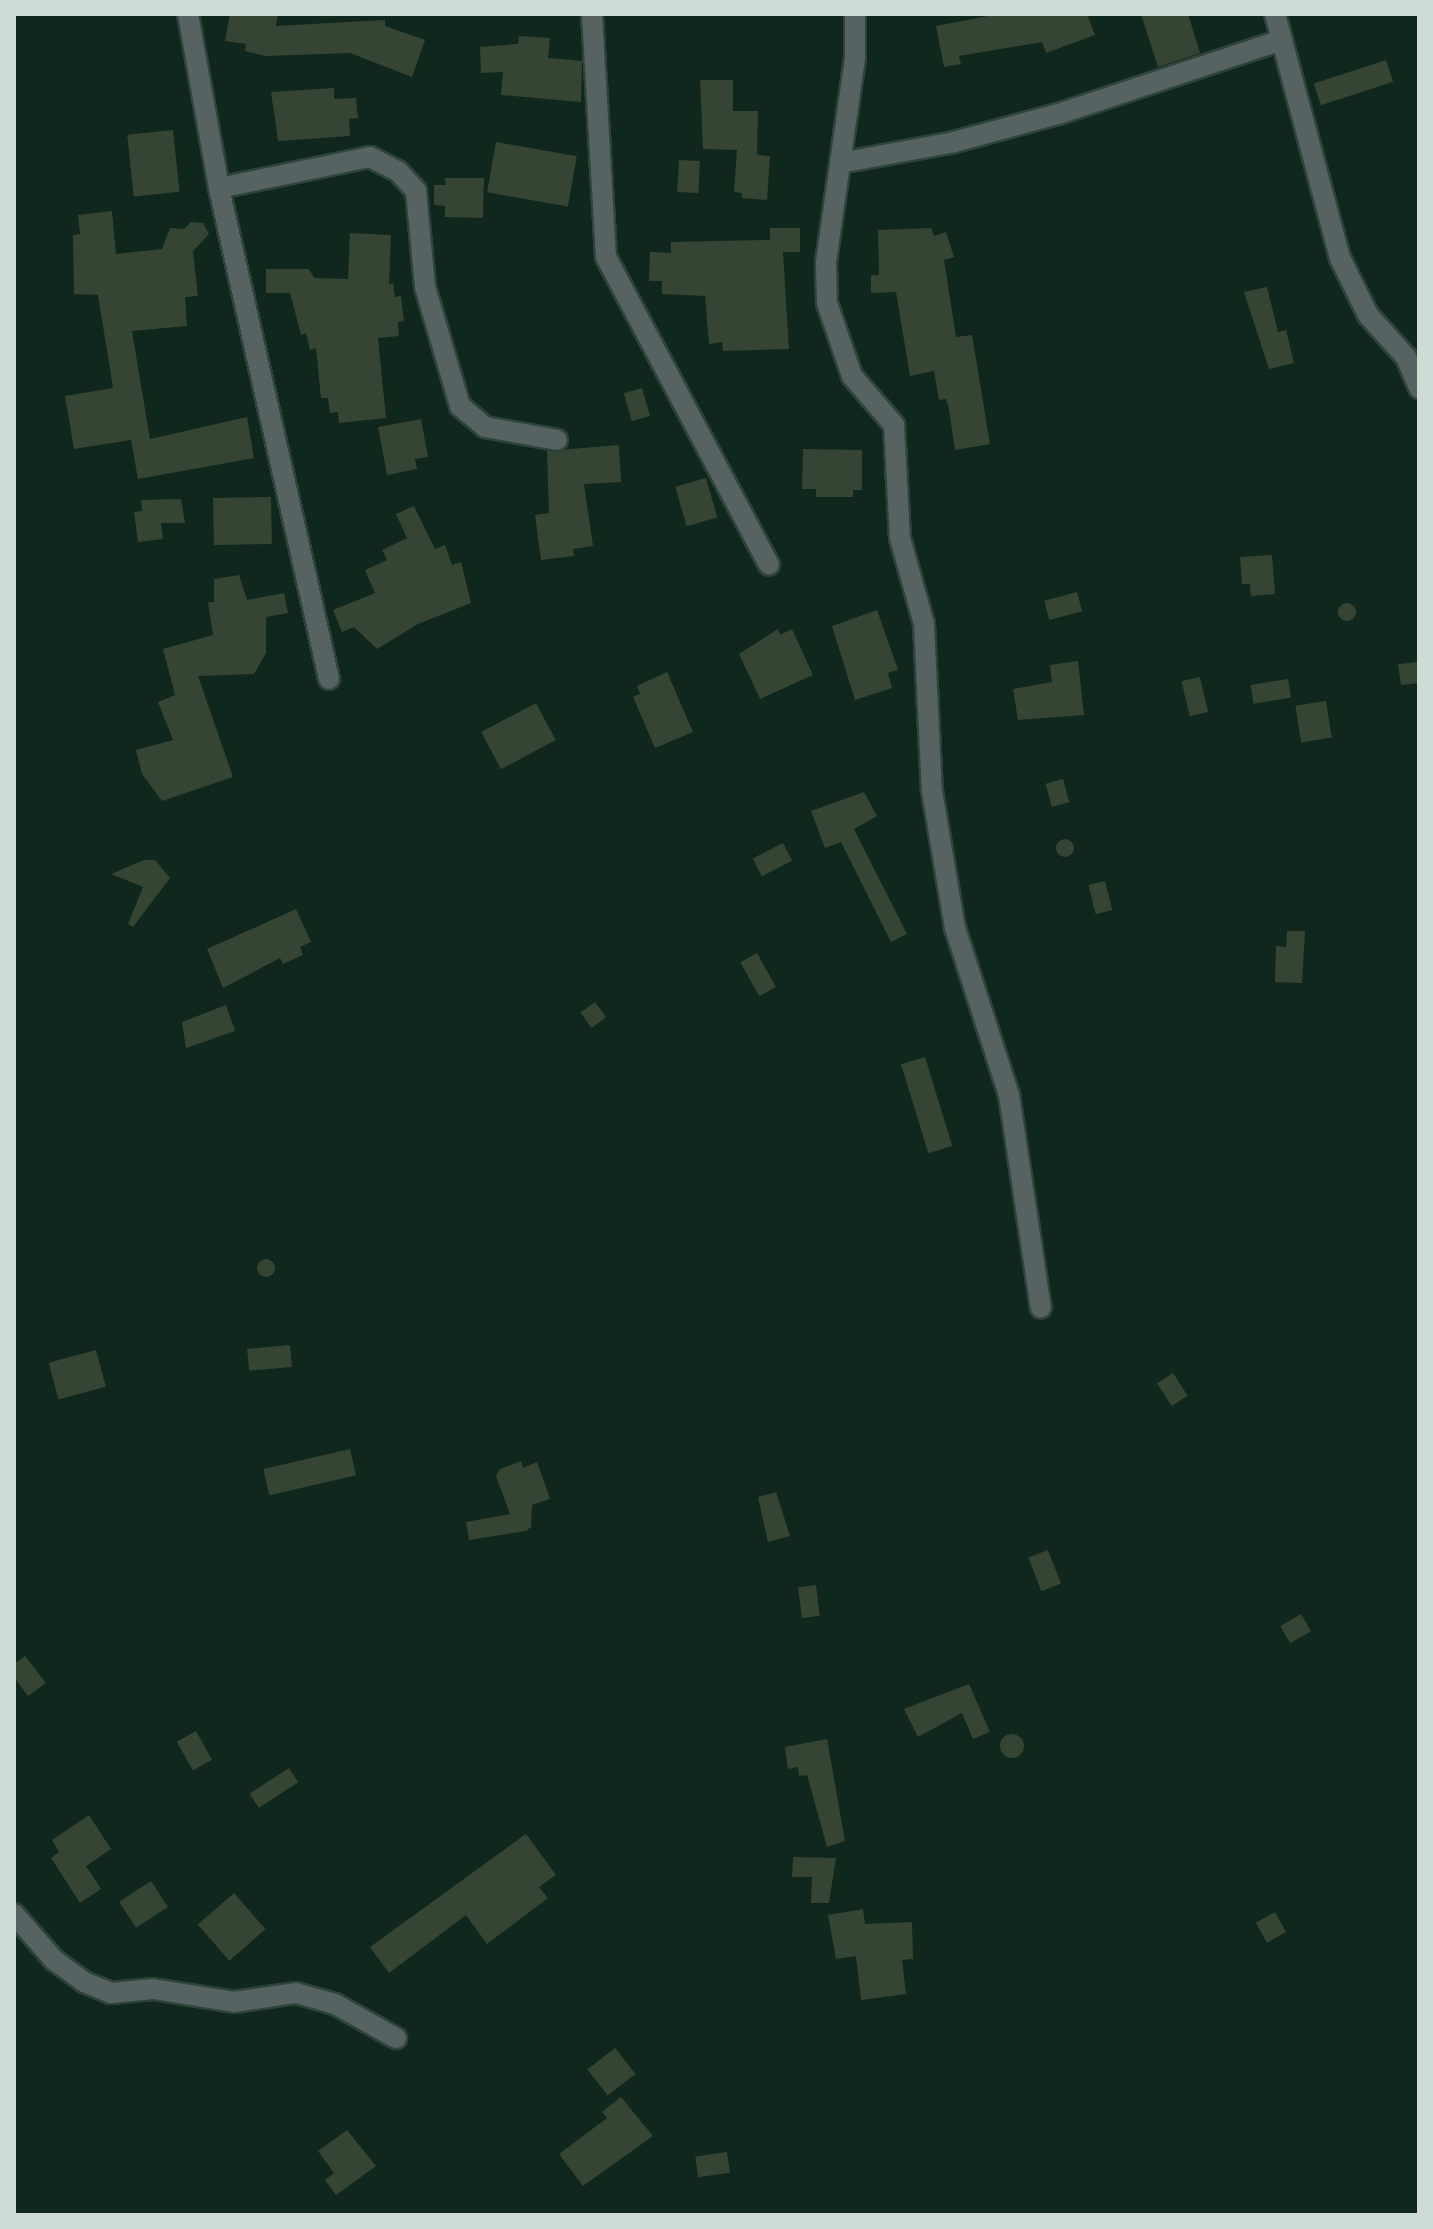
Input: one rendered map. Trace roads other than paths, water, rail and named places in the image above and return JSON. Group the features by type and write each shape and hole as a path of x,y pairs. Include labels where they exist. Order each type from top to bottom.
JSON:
{"street":[{"path":"188,14 219,188 329,679"},
{"path":"592,14 606,257 769,565"},
{"path":"855,14 855,58 826,263 827,303 852,376 894,425 900,538 924,624 932,791 955,928 1009,1095 1041,1308"},
{"path":"1275,14 1340,258 1368,315 1406,357 1419,388"},
{"path":"840,163 954,142 1043,118 1282,40"},
{"path":"219,188 370,157 398,171 416,191 425,287 460,406 485,427 557,440"},
{"path":"14,1914 54,1960 84,1982 111,1993 153,1989 234,2002 296,1993 335,2004 396,2038"}]}
